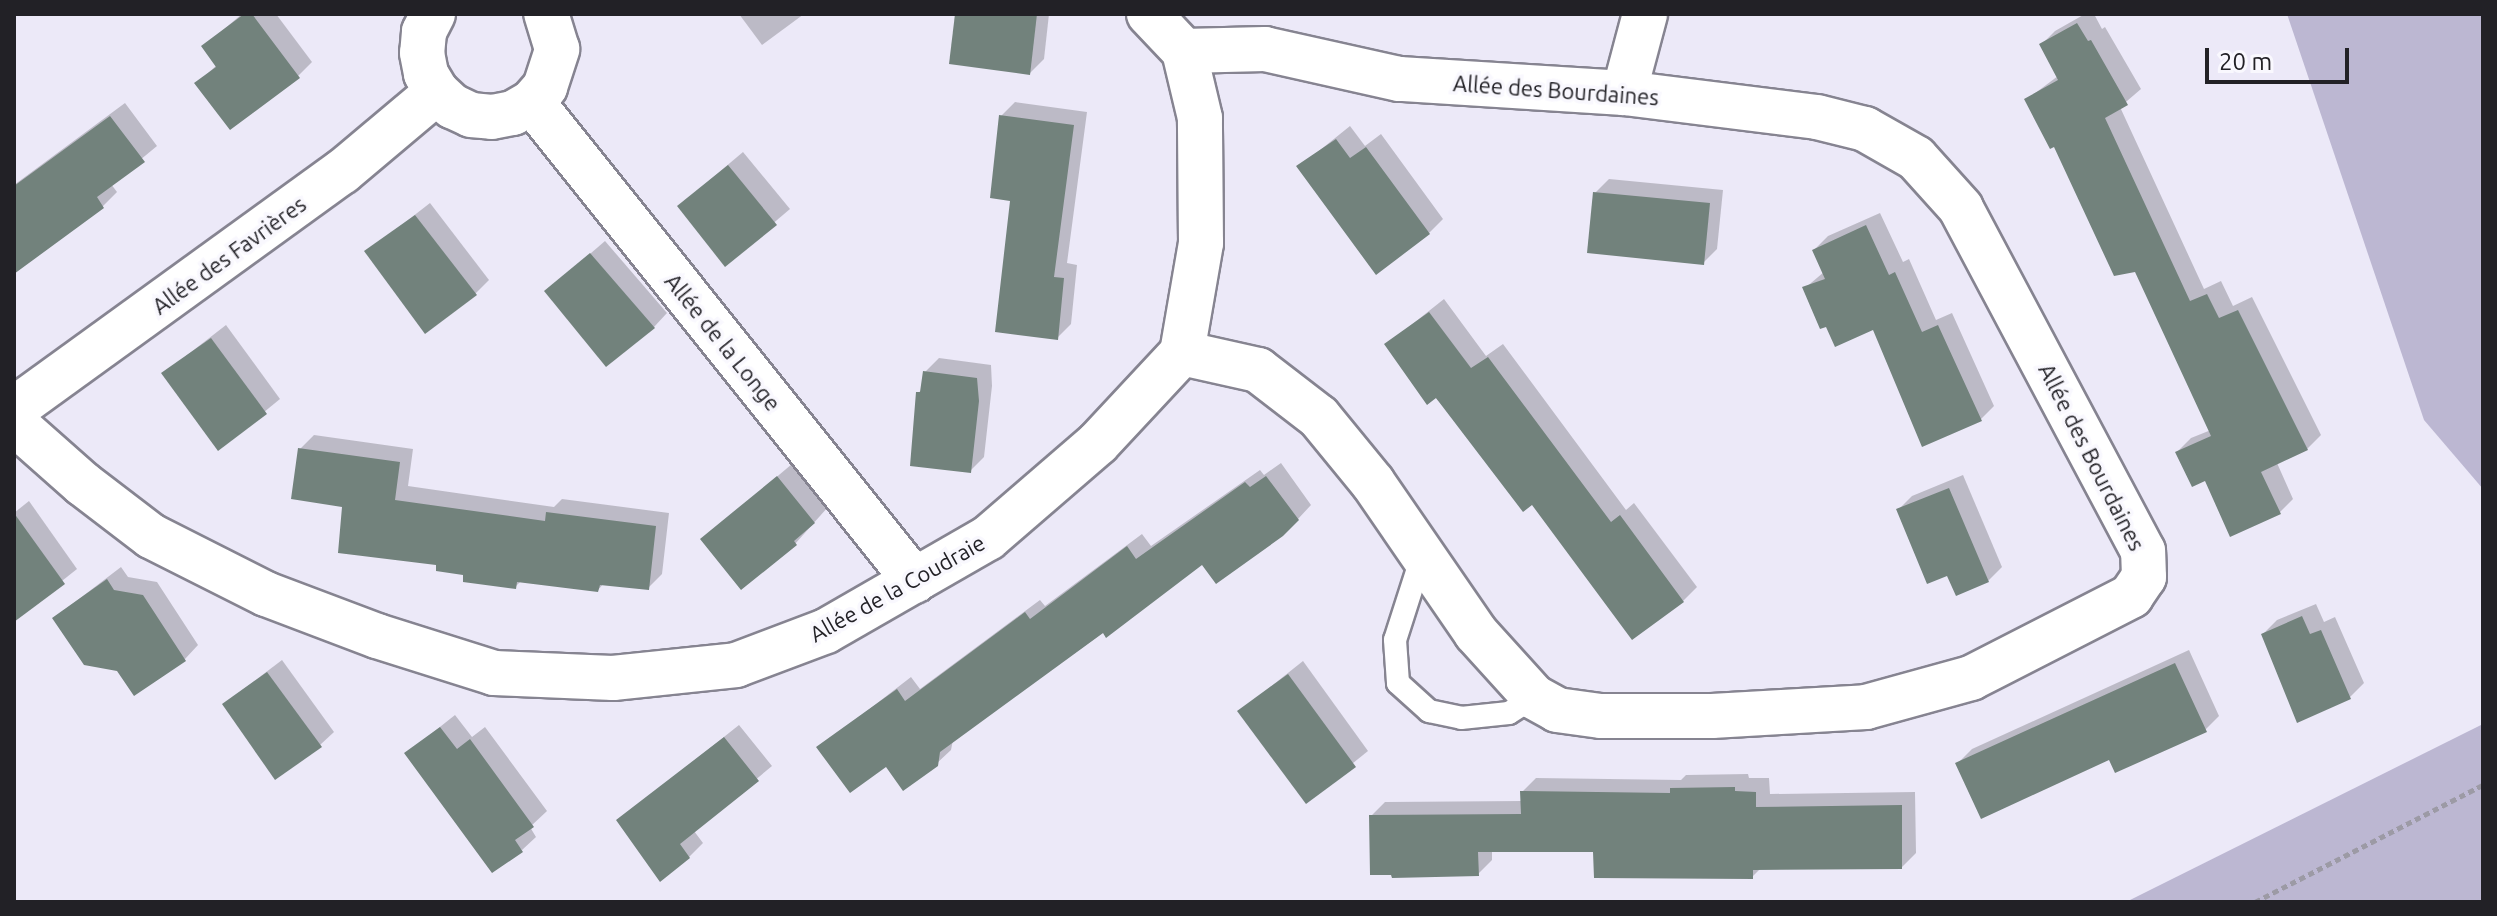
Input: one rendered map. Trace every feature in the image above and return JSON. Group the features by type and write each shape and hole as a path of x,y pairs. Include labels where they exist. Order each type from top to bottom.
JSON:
{"street":[{"path":"433,14 424,32 422,53 426,74 437,92 452,106 471,115 492,117 513,113 532,102 545,87 555,59 553,29 546,14"},
{"path":"1149,14 1184,51 1200,118 1201,243 1182,353"},
{"path":"1624,93 1645,14"},
{"name":"Allée des Bourdaines","path":"1182,353 1258,370 1319,417 1373,483 1476,633 1534,697 1557,710 1601,716 1712,716 1866,707 1971,678 2131,596 2144,577 2143,551 1961,208 1916,158 1865,129 1817,117 1624,93 1399,79 1265,49 1184,51"},
{"name":"Allée des Favrières","path":"14,409 342,172 437,92"},
{"name":"Allée de la Longe","path":"532,102 915,581"},
{"name":"Allée de la Coudraie","path":"14,423 83,484 151,536 266,594 377,636 494,673 613,678 736,665 826,631 915,581 988,538 1098,443 1182,353"}],"lane":[{"path":"1422,555 1395,640 1398,683 1429,711 1461,718 1509,713 1534,697"}],"path":[{"path":"2255,902 2483,785"}],"shaded area":[{"path":"2287,14 2483,14 2483,489 2424,420"},
{"path":"2483,724 2483,902 2126,902"}],"building":[{"path":"244,14 252,14 300,78 230,130 194,83 216,67 201,46"},
{"path":"955,14 1037,14 1030,75 949,64"},
{"path":"2077,23 2088,41 2091,40 2128,105 2105,118 2190,301 2207,294 2219,318 2238,310 2308,450 2261,472 2281,514 2230,537 2205,481 2192,487 2175,452 2211,436 2135,272 2114,276 2054,147 2050,149 2024,99 2058,80 2039,44"},
{"path":"999,115 1074,125 1054,277 1064,278 1058,340 995,332 1010,201 990,198"},
{"path":"110,116 145,162 97,197 104,208 14,274 14,186"},
{"path":"1336,139 1350,158 1366,147 1430,234 1376,275 1296,166"},
{"path":"728,165 777,225 725,267 677,206"},
{"path":"1593,192 1710,203 1704,265 1587,253"},
{"path":"415,215 477,295 425,334 364,251"},
{"path":"1866,225 1889,275 1895,272 1922,332 1938,325 1982,421 1922,447 1873,330 1835,347 1826,327 1820,329 1802,287 1825,279 1812,250"},
{"path":"590,253 655,328 606,367 544,291"},
{"path":"1429,312 1471,368 1488,357 1611,522 1620,515 1684,602 1632,640 1532,505 1523,512 1436,398 1427,405 1384,344"},
{"path":"211,338 267,414 218,451 161,373"},
{"path":"923,371 977,378 979,401 971,473 910,466 916,392 920,392"},
{"path":"298,448 400,462 395,500 545,521 546,512 656,526 649,590 600,585 598,592 517,582 516,589 463,582 463,575 436,571 436,565 338,553 342,507 291,499"},
{"path":"777,476 815,523 794,541 797,545 741,590 700,539"},
{"path":"1266,476 1299,520 1283,536 1216,584 1202,565 1106,638 1103,633 940,752 938,766 903,791 886,767 850,793 816,747 897,689 905,701 1025,612 1030,619 1127,546 1136,559 1245,482 1250,487"},
{"path":"1949,488 1989,582 1956,596 1947,576 1927,584 1896,509"},
{"path":"14,513 65,584 14,622"},
{"path":"107,579 114,590 143,595 186,661 134,696 117,671 84,665 52,618"},
{"path":"2302,616 2310,634 2321,630 2351,699 2297,723 2261,634"},
{"path":"2175,663 2207,732 2115,773 2109,760 1981,819 1955,763"},
{"path":"267,672 322,747 275,780 222,704"},
{"path":"1288,674 1356,767 1306,804 1237,711"},
{"path":"440,727 457,749 470,739 534,827 515,840 523,852 492,873 404,753"},
{"path":"724,737 759,781 680,844 690,858 660,882 616,820"},
{"path":"1735,787 1735,791 1756,792 1756,807 1902,805 1902,869 1753,870 1753,879 1594,878 1593,852 1478,852 1479,876 1392,878 1391,875 1370,875 1369,815 1521,814 1520,791 1670,793 1670,788"}]}
